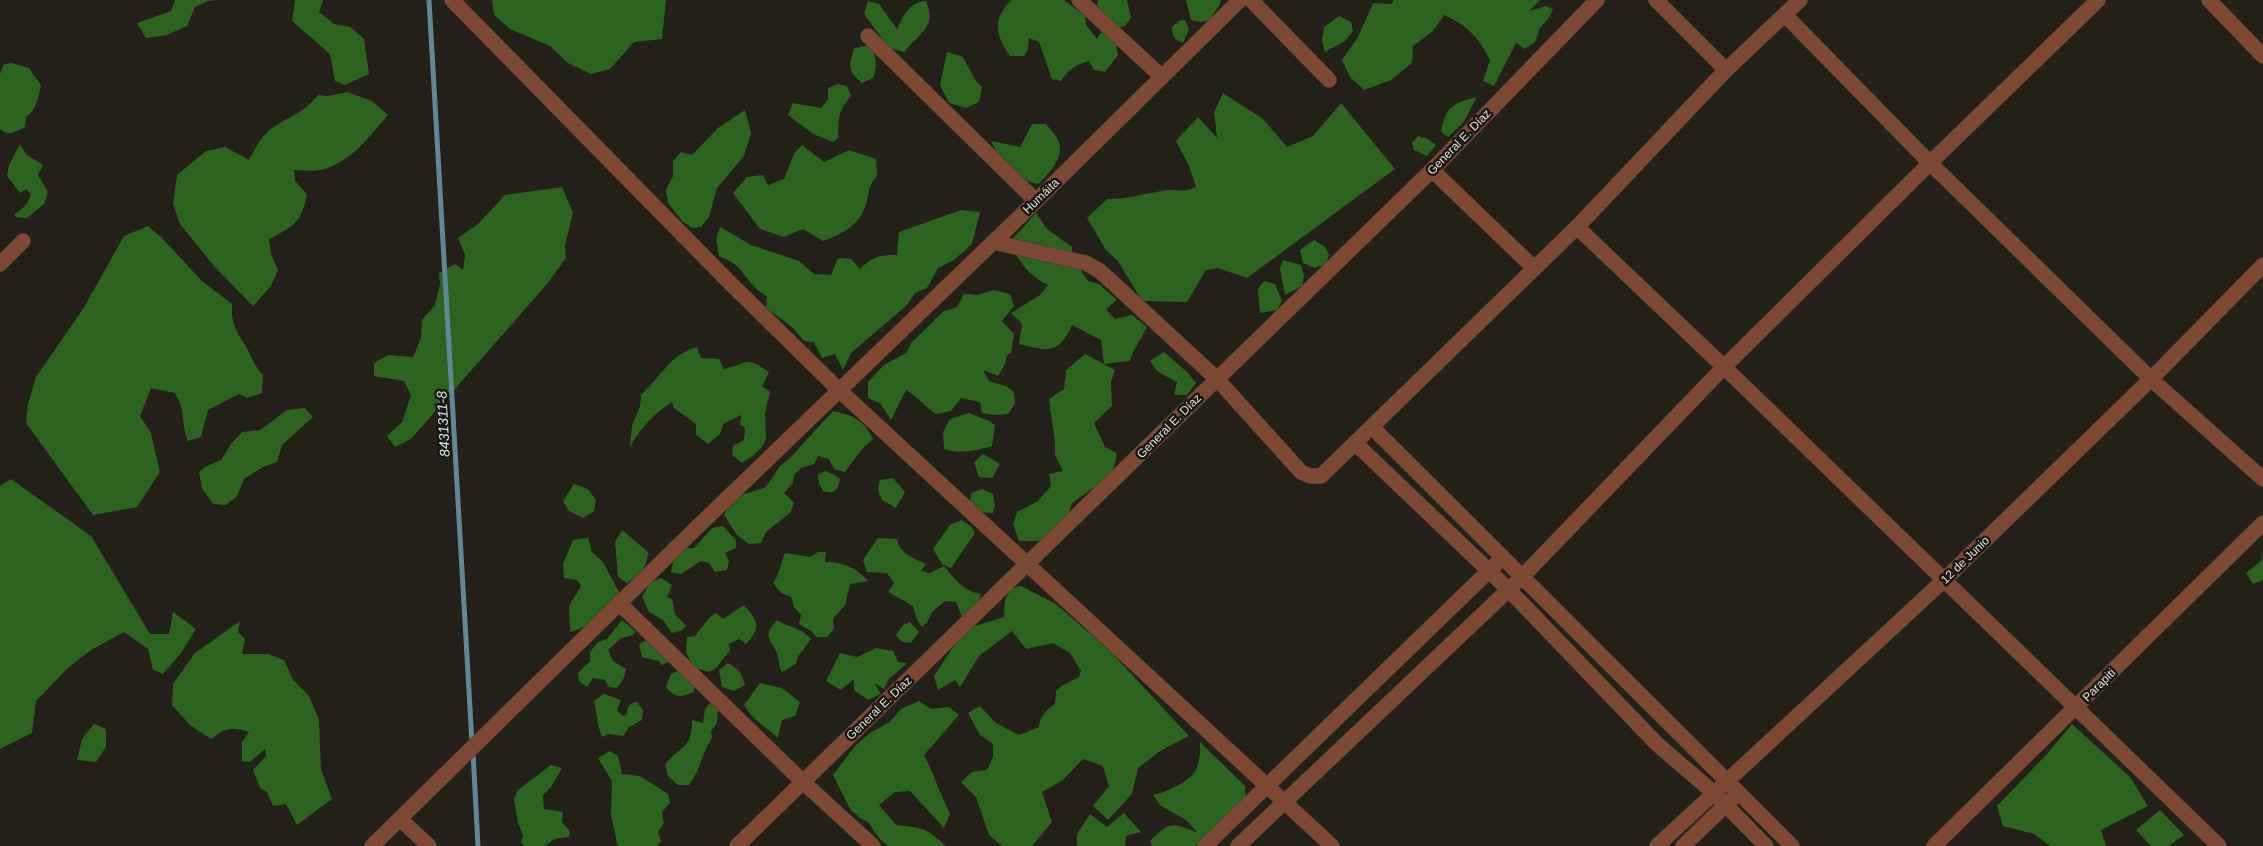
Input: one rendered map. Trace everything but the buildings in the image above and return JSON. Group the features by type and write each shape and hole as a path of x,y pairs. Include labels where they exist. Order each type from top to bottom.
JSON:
{"street":[{"path":"452,0 729,282 839,390 1332,846"},
{"path":"1078,0 1162,76"},
{"name":"Humáita","path":"372,846 619,603 1036,201 1240,0"},
{"path":"1251,0 1329,80"},
{"name":"General E. Díaz","path":"737,846 1432,170 1597,0"},
{"path":"1656,0 1726,70"},
{"path":"993,242 1086,263 1100,271 1217,379 1301,472 1310,476 1321,476 1577,227 1726,70 1800,0"},
{"path":"1238,846 1522,577 1724,367 2098,0"},
{"path":"2209,0 2263,56"},
{"path":"1785,15 1930,163 2151,380 2263,479"},
{"path":"868,36 1036,201"},
{"path":"1432,170 1534,268"},
{"path":"1577,227 2219,846"},
{"path":"0,264 23,241"},
{"name":"12 de Junio","path":"1658,846 1944,580 2151,380 2263,265"},
{"path":"1372,427 1792,846"},
{"path":"1355,443 1490,571 1657,744 1714,793 1766,846"},
{"name":"Parapiti","path":"1934,846 2263,523"},
{"path":"1205,846 1503,558"},
{"path":"619,603 803,782 873,846"},
{"path":"1683,846 1739,792"},
{"path":"400,819 428,846"}],"green space":[{"path":"175,0 218,0 208,1 195,7 187,26 167,35 146,38 137,23 171,11"},
{"path":"295,0 323,0 319,12 334,24 350,27 364,39 369,74 345,85 335,81 330,54 292,21"},
{"path":"492,0 666,0 662,39 634,42 610,69 591,74 568,63 550,46 510,29 494,15"},
{"path":"1012,0 1064,0 1085,16 1086,25 1097,39 1103,29 1114,34 1118,55 1105,72 1094,70 1089,61 1080,64 1066,73 1061,81 1052,79 1039,42 1029,38 1028,50 1024,56 1010,56 1001,41 998,27 999,20 1001,13"},
{"path":"1098,0 1127,0 1131,18 1125,26 1114,29 1096,10"},
{"path":"1186,0 1221,0 1210,20 1201,22 1191,20"},
{"path":"1394,0 1540,0 1529,11 1546,6 1553,9 1549,18 1540,28 1535,42 1525,49 1516,43 1494,86 1483,81 1490,60 1481,45 1466,28 1444,15 1433,31 1413,46 1412,63 1391,80 1364,90 1350,77 1342,60 1358,37 1373,3 1391,4"},
{"path":"868,1 879,4 897,29 911,7 926,1 929,10 928,24 904,52 889,48 864,14"},
{"path":"1339,16 1351,22 1353,31 1345,41 1325,52 1322,40 1324,27"},
{"path":"1185,20 1189,29 1183,43 1174,37 1172,27 1179,21"},
{"path":"871,45 876,61 875,74 873,78 862,83 854,75 850,67 851,59 854,48"},
{"path":"947,52 963,57 975,80 982,87 979,102 966,108 949,103 940,85"},
{"path":"12,63 29,68 41,85 35,107 26,117 25,127 15,132 7,133 0,129 0,74 4,64"},
{"path":"838,84 847,86 851,96 841,111 838,138 833,142 813,134 788,115 793,103 821,108 828,99 828,88"},
{"path":"347,92 372,101 388,115 365,142 337,164 314,171 294,170 295,181 307,194 305,203 299,217 290,227 269,239 271,254 278,270 271,286 253,306 214,266 180,224 173,204 177,175 206,151 225,147 249,160 268,131 302,110 318,95 328,96"},
{"path":"1223,93 1263,119 1287,147 1313,136 1341,103 1395,169 1247,278 1218,268 1206,270 1187,302 1142,301 1118,261 1106,250 1087,218 1107,199 1167,190 1186,190 1196,187 1189,166 1176,141 1198,117 1217,138 1214,112"},
{"path":"1477,97 1463,123 1448,137 1441,132 1445,117 1452,107 1462,101"},
{"path":"745,110 751,133 744,156 717,188 709,217 701,227 692,228 682,221 668,203 666,190 673,176 673,161 681,152 692,155 718,128"},
{"path":"1032,124 1046,124 1060,144 1060,152 1056,162 1050,172 1038,184 1016,174 1004,162 991,141 1020,147"},
{"path":"1418,136 1428,139 1436,145 1427,156 1414,150 1412,143"},
{"path":"20,144 27,155 43,165 38,175 48,192 44,204 27,218 14,215 26,205 31,195 26,189 20,193 7,176 9,165"},
{"path":"802,145 824,162 849,150 876,159 877,176 870,186 866,204 860,217 837,236 823,241 803,229 784,237 760,229 733,193 747,177 763,175 768,185 784,179 794,154"},
{"path":"562,187 573,213 565,245 566,258 547,284 411,439 395,447 387,436 402,422 411,395 404,381 374,376 374,363 388,355 413,357 421,338 422,320 435,305 440,284 439,273 455,264 463,270 465,255 458,238 478,224 505,195"},
{"path":"961,210 980,212 972,244 954,260 938,268 927,288 915,293 907,305 851,353 843,370 835,354 822,358 814,342 804,341 792,327 766,308 767,296 755,287 737,266 719,256 716,239 720,227 751,245 799,261 814,274 831,275 838,258 851,259 860,269 877,257 897,255 899,232"},
{"path":"1036,213 1047,229 1072,247 1073,259 1088,281 1099,284 1117,300 1106,309 1115,319 1132,315 1147,327 1130,361 1104,364 1101,340 1072,325 1062,342 1052,348 1045,349 1019,344 1022,324 1011,313 1040,295 1048,285 1035,277 1025,267 1009,243"},
{"path":"148,226 161,237 202,281 232,304 232,317 235,328 263,375 262,393 247,398 239,394 208,410 201,437 188,441 184,429 181,406 175,393 151,388 140,416 151,433 160,472 137,507 93,515 26,423 28,404 36,377 83,309 124,236"},
{"path":"1314,240 1325,247 1329,255 1326,264 1315,268 1303,263 1300,250"},
{"path":"1283,260 1301,265 1304,276 1302,286 1285,295 1280,268"},
{"path":"1264,281 1275,284 1282,301 1277,310 1260,313 1258,289"},
{"path":"993,290 1010,294 1014,306 1002,321 1014,334 1011,353 1007,355 1005,364 998,376 983,370 989,381 1006,386 1014,392 1015,404 1008,414 994,415 982,413 980,402 961,398 951,411 936,414 906,390 891,420 880,403 868,398 868,382 884,365 906,353 912,342 944,311 957,307 964,294 978,295"},
{"path":"697,347 701,358 719,359 724,369 750,362 769,372 762,386 770,392 765,412 766,439 762,447 754,455 742,463 732,455 733,446 744,440 745,428 740,424 741,415 723,424 720,434 708,444 696,435 696,424 674,408 672,402 648,422 630,447 632,426 640,406 641,395 666,367 680,355"},
{"path":"1164,352 1187,372 1196,383 1187,395 1174,395 1177,382 1158,372 1150,361"},
{"path":"1085,354 1115,370 1111,382 1112,406 1094,423 1105,447 1117,453 1114,468 1102,482 1072,503 1069,513 1039,541 1019,541 1013,524 1017,512 1038,501 1051,486 1049,474 1063,471 1055,455 1049,399 1064,389 1066,370"},
{"path":"305,408 313,417 282,445 277,462 263,467 244,479 237,496 226,505 213,504 202,488 199,472 205,467 221,460 231,444 242,432 260,430 287,410"},
{"path":"833,411 857,419 866,427 873,439 862,449 845,472 834,469 829,459 818,456 814,464 801,468 794,475 793,483 784,493 794,502 791,512 766,532 761,543 749,544 736,534 724,515 729,507 741,495 766,487 780,466 791,457"},
{"path":"969,413 995,425 992,446 968,451 944,449 943,432 950,419"},
{"path":"983,454 1000,464 992,478 979,477 974,462"},
{"path":"825,471 840,479 837,489 833,492 823,491 819,484 818,475"},
{"path":"893,478 905,492 896,508 882,500 878,490 880,480"},
{"path":"11,479 91,536 150,634 169,634 173,612 196,629 181,653 163,674 153,670 148,649 124,632 91,650 68,668 36,701 32,733 0,749 0,486"},
{"path":"574,484 588,489 596,500 594,511 583,518 569,511 563,501"},
{"path":"982,489 993,494 995,506 993,513 979,512 970,502 971,493"},
{"path":"961,520 971,526 975,533 951,568 942,564 933,549 950,525"},
{"path":"723,526 736,540 736,548 725,553 729,561 727,570 715,572 709,563 701,561 681,574 671,572 674,558 683,548 694,548 712,528"},
{"path":"622,530 648,552 645,566 627,583 618,577 615,542"},
{"path":"588,538 592,552 603,562 619,592 604,612 593,622 570,632 569,606 581,586 577,580 564,578 563,564 573,540"},
{"path":"878,538 897,539 904,552 926,564 921,571 930,573 944,566 964,587 981,594 978,604 962,617 956,602 945,601 932,612 928,621 922,627 917,620 913,606 888,592 894,583 887,573 867,572 863,560"},
{"path":"2263,549 2263,580 2253,584 2246,573 2262,560"},
{"path":"818,552 826,552 825,562 849,566 868,581 850,584 845,605 833,619 834,629 827,637 816,637 811,631 799,624 801,615 794,607 791,597 781,593 773,583 785,553 810,557"},
{"path":"661,578 672,585 667,597 672,599 675,614 686,626 681,631 672,633 663,620 649,612 642,597 650,582"},
{"path":"1021,586 1056,604 1110,651 1189,736 1160,751 1138,768 1132,794 1108,820 1093,806 1109,786 1103,766 1083,759 1063,780 1042,792 1052,822 1032,846 1002,846 989,835 976,797 961,782 972,772 987,770 993,757 993,744 980,735 968,713 980,706 996,723 1019,735 1039,727 1044,714 1055,704 1056,691 1079,677 1081,671 1070,653 1053,643 1026,649 1012,631 979,656 960,687 955,680 938,690 934,676 965,629 1004,617 1005,599 1012,588"},
{"path":"744,605 756,624 751,638 746,644 739,639 729,644 730,650 716,668 709,672 693,667 686,652 687,637 695,636 709,618 716,613 723,619"},
{"path":"622,620 636,632 631,636 621,638 608,650 613,661 626,669 624,678 617,688 609,687 605,680 593,678 587,687 579,681 578,673 590,661 590,652 598,642 607,639"},
{"path":"777,620 803,632 811,639 797,658 796,664 782,672 778,656 768,636"},
{"path":"240,621 238,632 245,639 242,654 268,654 284,660 293,680 309,696 319,720 321,770 332,799 297,825 286,804 273,806 267,792 260,788 253,770 266,756 265,749 250,762 242,761 242,742 249,732 229,729 220,732 211,739 190,725 172,705 173,684 195,653"},
{"path":"910,622 919,632 911,643 902,642 896,635 903,625"},
{"path":"647,640 670,649 669,662 661,665 659,661 642,657 639,644"},
{"path":"876,648 893,651 898,662 907,663 889,679 884,689 874,683 881,694 868,700 854,690 854,679 841,690 826,681 840,653 857,657"},
{"path":"728,663 740,672 745,685 734,691 722,687 719,670"},
{"path":"681,669 694,684 694,692 678,696 666,687 671,674"},
{"path":"760,683 782,688 800,702 795,716 782,720 778,738 755,719 744,705"},
{"path":"604,694 621,700 617,710 623,716 627,714 629,705 635,702 643,710 642,720 629,727 623,736 608,734 602,737 594,701"},
{"path":"919,701 931,709 949,707 959,715 924,755 950,814 944,828 910,791 895,792 879,805 896,825 928,832 946,846 888,846 879,838 868,822 850,809 833,775 855,746 870,733 890,722 901,709"},
{"path":"710,703 718,708 717,723 711,731 712,738 689,785 678,785 668,776 665,765 687,743 690,737 692,720 703,723 705,709"},
{"path":"94,724 106,729 106,747 96,762 77,760 82,739"},
{"path":"2072,724 2130,777 2148,806 2101,830 2106,846 2050,846 2034,834 2003,826 1997,806 2046,755"},
{"path":"1200,742 1245,786 1246,804 1195,846 1152,846 1150,841 1163,829 1172,825 1198,833 1186,820 1161,806 1153,795 1175,787 1194,773 1199,762"},
{"path":"610,751 618,756 622,774 640,776 668,794 670,803 662,812 664,823 658,832 661,841 657,846 619,846 617,844 611,814 612,781 598,758"},
{"path":"551,765 562,768 551,787 543,795 544,809 563,812 562,822 570,831 569,837 555,839 545,846 524,846 521,843 523,835 518,823 514,799 518,790"},
{"path":"2160,810 2184,835 2169,846 2151,846 2136,830"},
{"path":"1124,813 1141,832 1126,836 1125,846 1077,846 1077,834 1090,814 1107,827"}],"waterway":[{"name":"8431311-8","path":"429,0 472,743"},
{"name":"8431311-8","path":"473,752 478,846"}]}
